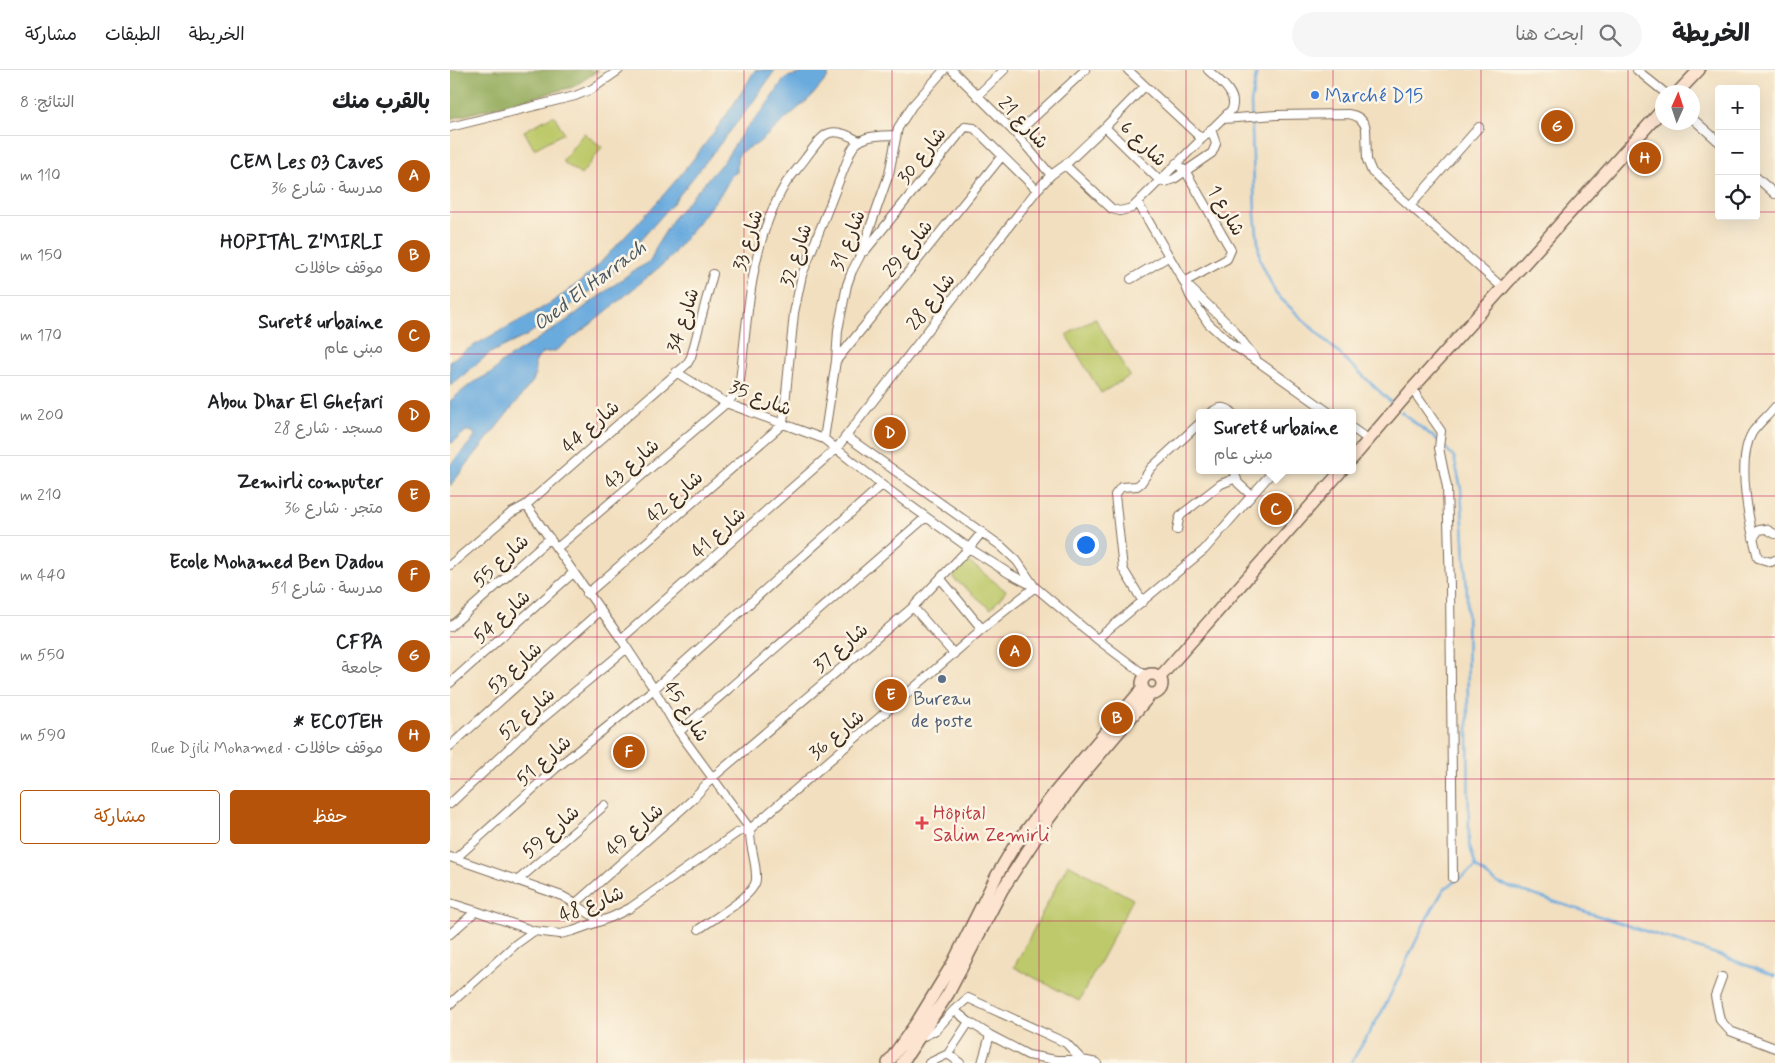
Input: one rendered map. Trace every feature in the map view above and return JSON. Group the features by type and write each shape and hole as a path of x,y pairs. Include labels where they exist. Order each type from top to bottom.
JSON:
{"main road":[{"path":"1685,85 1699,70"},
{"path":"1356,455 1412,389 1655,118"},
{"path":"1160,677 1338,474"},
{"path":"1153,673 1160,677 1162,682 1161,689 1156,693 1147,691 1143,680 1146,676 1153,673"},
{"path":"902,1063 948,994 1002,890 1047,821 1147,691"},
{"path":"888,1063 917,1022 953,963 997,875 1013,848 1056,792 1147,691"}],"street":[{"path":"450,127 575,96 600,84 619,70"},
{"name":"شارع 31","path":"824,440 836,361 838,330 847,285 860,256 889,174 896,135 902,120 944,70"},
{"name":"شارع 21","path":"952,70 1016,134 1051,175"},
{"path":"978,96 1004,70"},
{"path":"1016,134 1085,70"},
{"path":"1128,70 1201,138"},
{"path":"1065,165 1112,208 1124,211 1138,203 1201,138 1231,111 1234,102 1230,92 1208,70"},
{"path":"1637,70 1655,85"},
{"name":"شارع 28","path":"836,449 1036,190 1105,127 1145,86"},
{"path":"1223,119 1276,115 1348,114 1358,116 1366,128 1367,160 1370,168 1503,288"},
{"path":"1700,125 1715,138"},
{"name":"شارع 6","path":"1105,127 1160,181"},
{"path":"1410,206 1479,127"},
{"name":"شارع 30","path":"860,256 962,129 974,128 1036,190"},
{"path":"1160,181 1168,182 1210,155 1214,150 1215,140 1211,129"},
{"name":"شارع 33","path":"726,403 734,395 740,382 754,269 772,211 787,182 817,142 826,134 842,132 859,141"},
{"path":"859,141 868,137 896,135"},
{"name":"شارع 32","path":"782,424 794,313 802,275 851,151 859,141"},
{"name":"شارع 29","path":"836,361 1002,156"},
{"name":"شارع 1","path":"1176,163 1186,172 1231,250 1227,259 1184,282"},
{"path":"1760,181 1775,194"},
{"path":"1138,203 1184,282 1190,296 1208,323 1231,344 1324,409"},
{"path":"1131,279 1168,256"},
{"name":"شارع 34","path":"676,372 687,364 691,357 714,274"},
{"path":"1184,282 1233,329 1257,361"},
{"name":"شارع 35","path":"676,372 726,403 824,440 969,548 1010,574 1035,587"},
{"name":"شارع 44","path":"450,565 511,513 526,505 676,372"},
{"path":"1412,389 1441,431 1438,448 1448,487 1452,878"},
{"name":"شارع 43","path":"558,548 726,403"},
{"path":"1775,407 1752,434 1746,456 1744,483 1758,558 1771,562 1775,560"},
{"name":"شارع 42","path":"588,594 782,424"},
{"path":"1143,602 1124,569 1115,496 1121,487 1137,486 1142,483 1150,468 1196,427"},
{"path":"1356,431 1369,440"},
{"path":"846,436 1001,546 1017,561 1035,587 1097,639 1146,676"},
{"name":"شارع 41","path":"621,639 836,449"},
{"path":"1177,530 1182,514 1235,474 1240,486 1251,496"},
{"path":"1097,639 1204,550 1270,474"},
{"name":"شارع 51","path":"600,920 588,914 576,902 453,858 555,769 654,689 882,485"},
{"name":"شارع 45","path":"526,505 621,639 654,689 679,732 750,829"},
{"path":"1750,514 1766,529 1775,534"},
{"path":"679,732 926,516"},
{"path":"1754,538 1758,530 1766,529"},
{"name":"شارع 37","path":"712,778 913,607 941,579 982,532"},
{"name":"شارع 55","path":"450,627 550,538"},
{"name":"شارع 54","path":"450,683 574,573"},
{"path":"941,579 982,629"},
{"name":"شارع 36","path":"750,829 982,629 1035,587"},
{"path":"913,607 954,654"},
{"name":"شارع 53","path":"450,746 600,611"},
{"name":"شارع 52","path":"450,804 524,734 626,649"},
{"name":"شارع 49","path":"576,902 690,801 712,778"},
{"name":"شارع 59","path":"518,881 605,805"},
{"path":"699,929 755,888 756,878 749,840 750,829"},
{"name":"شارع 48","path":"450,904 476,910 534,931 560,934 573,931 630,908 738,832 750,829"},
{"path":"450,934 476,910"},
{"path":"450,1004 516,944 534,931"},
{"path":"1722,977 1715,996 1720,1020 1730,1031 1775,1048"},
{"path":"920,1038 936,1030 968,998 1066,1043 1084,1061"},
{"path":"954,1010 990,1035 1028,1055 1056,1060 1097,1063"},
{"path":"929,1063 948,1054 969,1022"},
{"path":"981,1063 990,1035"},
{"path":"948,1054 960,1063"}],"green space":[{"path":"450,70 599,70 573,87 450,119"},
{"path":"554,115 564,133 534,149 524,131"},
{"path":"584,133 602,147 581,175 562,161"},
{"path":"1095,318 1130,376 1101,393 1066,335"},
{"path":"967,560 1006,591 991,609 953,578"},
{"path":"1068,864 1133,899 1079,1001 1014,967"}],"water":[{"name":"Oued El Harrach","path":"755,70 775,70 751,105 669,208 611,273 601,283 526,336 490,353 450,386 450,361 483,340 551,303 596,268 655,205 691,162 741,93"},
{"path":"805,70 829,70 828,77 811,97 757,144 742,151 737,158 737,172 732,175 723,191 668,260 591,324 555,351 543,353 538,358 535,363 533,381 450,486 450,465 474,438 475,434 466,431 450,443 450,401 472,383 493,372 502,362 566,321 633,271 651,260 657,245 675,216 724,161 745,129 763,110 782,82 787,77 800,74"}],"waterway":[{"path":"1257,70 1251,103 1255,215 1260,260 1276,294 1394,405"},
{"path":"1401,412 1440,442 1454,457 1461,489 1467,594 1469,843 1476,867 1497,883 1722,956 1775,976"},
{"path":"1351,1063 1384,1008 1427,918 1444,889 1476,867"}],"place":[{"name":"Marché D15","path":"1315,95"},
{"name":"CFPA","path":"1557,126"},
{"name":"ECOTEH *","path":"1645,158"},
{"name":"Abou Dhar El Ghefari","path":"890,433"},
{"name":"Sureté urbaine","path":"1276,509"},
{"name":"CEM Les 03 Caves","path":"1015,651"},
{"name":"Bureau de poste","path":"942,679"},
{"name":"Zemirli computer","path":"891,695"},
{"name":"HOPITAL Z'MIRLI","path":"1117,718"},
{"name":"Ecole Mohamed Ben Dadou","path":"629,752"},
{"name":"Hôpital Salim Zemirli","path":"922,823"}]}
